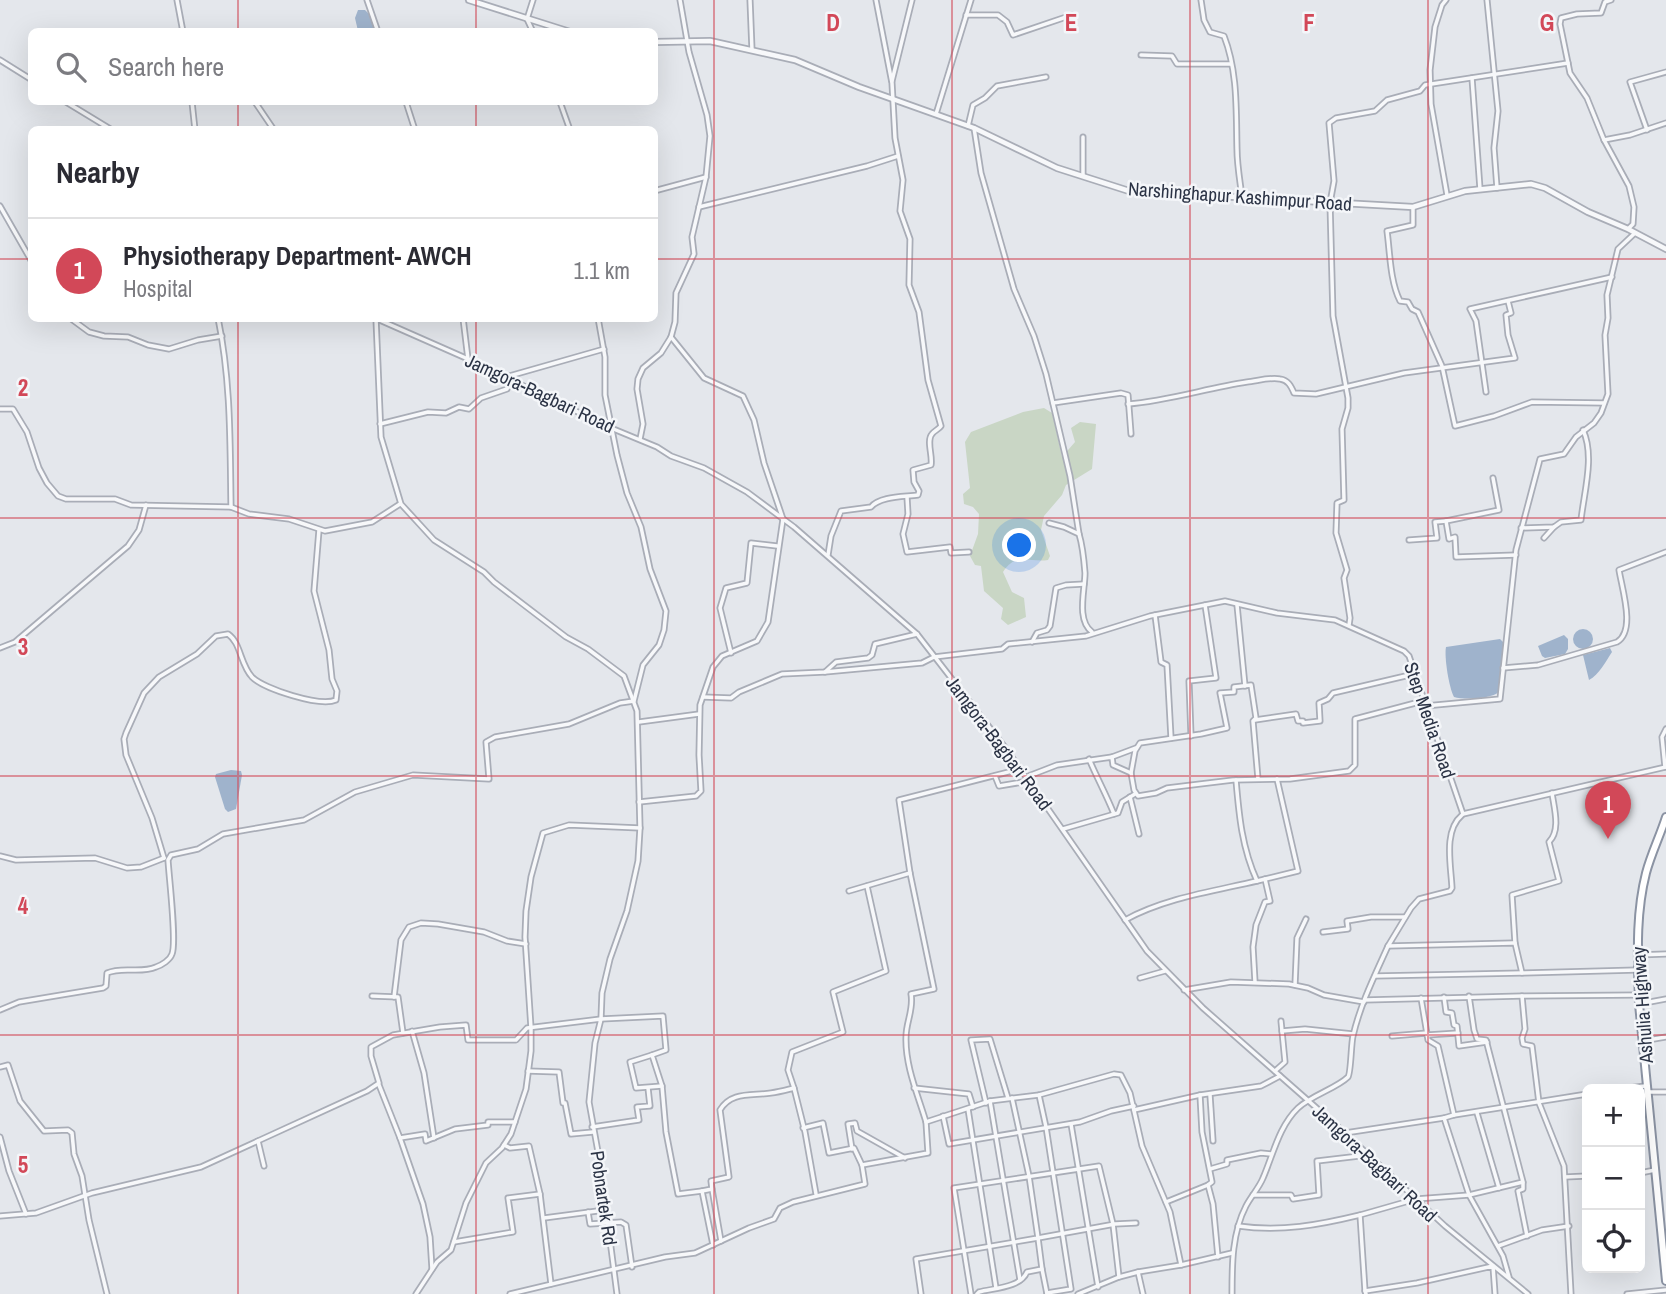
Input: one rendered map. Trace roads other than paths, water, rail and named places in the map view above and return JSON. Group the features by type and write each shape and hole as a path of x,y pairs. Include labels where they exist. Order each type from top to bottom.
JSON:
{"highway":[{"name":"Ashulia Highway","path":"1666,817 1646,874 1638,923 1637,955 1642,1041 1666,1281"}],"street":[{"path":"177,0 182,28"},
{"path":"367,0 377,28"},
{"path":"469,0 557,28"},
{"path":"531,28 527,19 533,0"},
{"path":"639,440 643,424 638,379 643,368 661,353 671,337 675,321 676,293 694,254 692,237 705,177 711,131 686,41 680,0"},
{"path":"750,0 752,50"},
{"path":"828,555 831,536 841,511 918,495 913,470 931,465 933,461 929,439 941,426 928,380 919,312 909,285 910,239 900,211 903,180 895,138 894,100 876,0"},
{"path":"892,83 912,0"},
{"path":"936,114 971,0"},
{"path":"1200,0 1204,20 1210,32 1224,36 1231,64 1238,110 1237,151 1242,197"},
{"path":"1446,0 1435,27 1430,70 1432,104 1447,195"},
{"path":"1487,0 1498,111 1493,148 1496,188"},
{"path":"1611,0 1605,2 1601,13 1577,14 1561,19 1570,73 1587,98 1604,140 1629,186 1634,207 1633,223 1628,229"},
{"path":"966,15 998,15 1007,22 1013,35 1072,15"},
{"name":"Narshinghapur Kashimpur Road","path":"658,42 710,41 795,60 894,100 971,127 1057,168 1129,191 1413,207 1447,195 1531,184 1545,188 1666,249"},
{"path":"1141,55 1167,55 1173,57 1177,64 1231,64"},
{"path":"0,60 28,78"},
{"path":"1349,625 1345,578 1347,570 1337,538 1335,521 1337,503 1344,500 1342,429 1348,408 1334,316 1330,203 1334,181 1329,124 1331,120 1375,111 1387,100 1420,91 1425,85 1568,63"},
{"path":"1647,130 1630,82 1666,72"},
{"path":"1046,77 997,86 985,99 973,105 971,127 981,173 1014,289 1034,336 1053,403 1084,554 1085,621 1087,629 1092,632"},
{"path":"1472,78 1480,189"},
{"path":"71,105 105,126"},
{"path":"192,105 195,126"},
{"path":"257,105 271,126"},
{"path":"407,105 414,126"},
{"path":"561,105 569,126"},
{"path":"1604,140 1666,123"},
{"path":"1083,137 1083,176"},
{"path":"699,207 898,156"},
{"path":"658,190 705,177"},
{"path":"0,206 28,255"},
{"path":"1413,207 1413,225 1387,231 1391,266 1400,301 1408,302 1412,309 1418,312 1442,366 1455,426 1532,402 1604,403"},
{"path":"1425,706 1500,699 1516,555 1540,459 1564,454 1583,430 1594,423 1604,408 1608,394 1605,335 1607,295 1618,250 1636,233"},
{"path":"1486,391 1476,321 1470,309 1612,277"},
{"path":"1128,404 1152,402 1239,383 1279,379 1289,383 1294,393 1300,394 1346,388 1442,366 1515,358 1508,335 1506,315 1511,313 1508,301"},
{"path":"75,322 89,332 128,337 169,349 222,336"},
{"path":"219,322 230,401 231,507"},
{"path":"376,322 383,450 401,504 434,540 484,572 566,637 588,649 624,676 634,701"},
{"name":"Jamgora-Bagbari Road","path":"383,322 468,359 671,456 704,468 747,492 828,555 917,634 1028,779 1147,951 1165,971 1416,1199 1528,1294"},
{"path":"463,322 468,359"},
{"path":"599,322 611,428 627,493 641,527 650,569 666,611 664,630 656,650 643,665 634,701"},
{"path":"638,802 696,796 701,791 698,755 699,714 703,697 713,667 722,656 757,641 768,622 783,519 747,403 740,393 704,378 671,337"},
{"path":"506,377 604,349"},
{"path":"380,424 428,412 446,413 459,407 470,409 481,398 507,389 511,380"},
{"path":"1053,403 1121,393 1128,395 1131,434"},
{"path":"0,409 9,407 17,415 27,432 47,483 58,496 66,499 115,499 124,504 231,507 254,516 289,519 319,530 336,530 372,522 401,504"},
{"path":"1544,538 1561,522 1581,520 1587,460 1586,436 1583,430"},
{"path":"1409,540 1437,538 1435,522 1499,510 1493,478"},
{"path":"907,497 908,514 903,534 907,552 950,547 951,553 969,552"},
{"path":"0,648 15,642 128,546 139,530 146,505"},
{"path":"1447,521 1448,538 1455,537 1456,557 1516,555"},
{"path":"1049,523 1079,534"},
{"path":"1521,528 1553,527"},
{"path":"164,858 152,818 126,755 124,739 128,727 145,693 159,677 197,654 216,636 228,634 236,643 246,668 255,680 309,701 336,700 337,691 332,679 329,650 314,591 319,530"},
{"path":"731,653 720,608 726,588 747,583 751,543 778,546"},
{"path":"1503,667 1538,665 1624,638 1626,618 1619,570 1666,552"},
{"path":"1032,642 1037,634 1047,631 1050,626 1056,588 1084,584"},
{"name":"Step Media Road","path":"703,697 731,698 782,674 922,663 934,657 1002,649 1008,644 1086,636 1155,615 1224,601 1277,613 1335,621 1404,651 1409,656 1463,814"},
{"path":"1191,736 1189,681 1216,678 1205,604"},
{"path":"1237,605 1245,686"},
{"path":"1155,615 1161,662 1167,665 1171,738"},
{"path":"825,671 836,662 868,658 872,655 875,644 917,634"},
{"path":"1253,720 1296,714 1298,721 1303,723 1321,720 1319,703 1333,693 1414,674"},
{"path":"1135,794 1131,774 1136,748 1140,743 1191,736 1227,727 1220,693 1234,692 1234,687 1251,685 1256,718 1253,720 1258,779"},
{"path":"0,856 16,860 95,858 127,868 141,867 198,849 223,834 304,820 351,794 413,775 489,779 486,742 495,737 569,724 620,703 634,701"},
{"name":"Pobnartek Rd","path":"617,1294 589,1102 602,993 610,959 627,911 638,861 638,722 634,701"},
{"path":"1063,829 1114,814 1121,810 1122,802 1135,794 1236,780 1277,779 1349,771 1355,765 1355,719 1423,701"},
{"path":"638,722 699,714"},
{"path":"1232,1294 1233,1253 1238,1226 1262,1182 1274,1144 1296,1110 1307,1100 1347,1077 1351,1070 1349,1057 1353,1034 1388,946 1419,899 1450,891 1452,888 1450,839 1457,819 1463,814 1666,767 1661,737 1666,729"},
{"path":"995,776 999,786 1028,779 1057,765 1112,757 1136,748"},
{"path":"1112,757 1113,765 1131,774"},
{"path":"1089,759 1114,814"},
{"path":"862,1165 928,1153 926,1122 914,1088 906,1036 911,1017 911,993 934,989 910,873 899,800 1020,769"},
{"path":"1125,920 1139,912 1174,901 1298,871 1277,779"},
{"path":"1236,780 1241,834 1247,859 1257,881"},
{"path":"1522,973 1515,943 1512,895 1559,881 1549,842 1554,837 1556,822 1552,793"},
{"path":"1130,797 1139,834"},
{"path":"416,1294 432,1269 451,1250 466,1203 480,1174 486,1163 504,1145 517,1122 526,1089 531,1028 526,911 531,877 543,834 569,825 640,828"},
{"path":"0,1010 19,1002 104,988 109,971 144,970 158,967 169,960 174,945 170,857"},
{"path":"849,891 910,873"},
{"path":"1255,982 1253,947 1256,925 1265,902 1270,901 1265,879"},
{"path":"816,1194 789,1070 792,1052 843,1032 833,992 886,971 867,886"},
{"path":"1323,932 1348,929 1347,921 1358,918 1405,917"},
{"path":"1295,985 1297,938 1306,919"},
{"path":"394,997 401,940 409,927 421,923 438,924 484,932 507,941 526,944"},
{"path":"1388,946 1515,943"},
{"path":"1637,955 1666,954"},
{"path":"1375,976 1637,970"},
{"path":"1140,978 1165,971"},
{"path":"1184,990 1231,982 1255,982 1295,985 1324,995 1365,1001 1469,996 1638,995"},
{"path":"372,996 398,997 403,1033"},
{"path":"1469,996 1474,1030 1477,1039 1487,1042 1523,1182 1523,1189 1518,1191 1527,1236"},
{"path":"1522,996 1525,1029 1523,1044 1532,1046 1539,1103 1564,1166 1571,1294"},
{"path":"1444,997 1446,1012 1452,1013 1458,1032 1459,1046 1487,1042"},
{"path":"1420,998 1428,1040 1438,1046 1454,1115"},
{"path":"1639,1004 1666,999"},
{"path":"432,1269 430,1237 423,1204 378,1084 371,1047 393,1035 466,1025 468,1040 516,1040 527,1028 601,1019 663,1017 666,1050 630,1062 636,1088 662,1086"},
{"path":"1275,1071 1285,1062 1281,1021"},
{"path":"1282,1031 1305,1029 1353,1034"},
{"path":"412,1031 425,1073 434,1138"},
{"path":"1392,1037 1458,1032"},
{"path":"1642,1041 1666,1037"},
{"path":"1020,1280 996,1135 971,1040 990,1039 1021,1131 1047,1294 1072,1289 1039,1095"},
{"path":"652,1055 662,1086 666,1132 678,1194 712,1189"},
{"path":"0,1067 8,1065 20,1101 44,1131 68,1130 72,1133 107,1294"},
{"path":"528,1071 559,1072 571,1134 639,1120 637,1107 650,1106 648,1087"},
{"path":"926,1122 988,1102 1039,1095 1119,1074 1130,1093 1142,1146 1166,1202 1181,1265"},
{"path":"943,1116 948,1144 1071,1124 1134,1108 1261,1086 1280,1076"},
{"path":"0,1216 42,1211 84,1196 201,1167 378,1084"},
{"path":"720,1241 711,1181 729,1177 720,1110 731,1098 794,1088"},
{"path":"914,1088 969,1094 972,1140 996,1288"},
{"path":"1648,1089 1666,1092"},
{"path":"1210,1094 1213,1141"},
{"path":"1345,1133 1582,1095"},
{"path":"1166,1202 1212,1182 1202,1132 1200,1096"},
{"path":"1477,1112 1499,1188"},
{"path":"1444,1118 1469,1195 1497,1247 1510,1279"},
{"path":"400,1138 425,1134 426,1141 455,1129 488,1125 488,1122 517,1122"},
{"path":"852,1149 848,1124 855,1123 857,1131 905,1158"},
{"path":"510,1294 533,1292 551,1284 632,1267 665,1257 699,1252 774,1219 780,1208 816,1194 865,1184 862,1165 854,1148 829,1153 822,1124 803,1128"},
{"path":"1071,1124 1098,1287"},
{"path":"0,1137 9,1171 26,1214"},
{"path":"258,1140 264,1166"},
{"path":"504,1145 510,1148 529,1146 544,1217 551,1284"},
{"path":"1210,1169 1227,1164 1227,1160 1238,1160 1261,1153 1271,1154"},
{"path":"1253,1195 1291,1195 1293,1199 1319,1195 1317,1161 1368,1155"},
{"path":"971,1294 954,1188 1078,1168 1099,1166 1113,1224 1119,1277"},
{"path":"1645,1172 1656,1170"},
{"path":"1565,1177 1582,1176"},
{"path":"1238,1226 1289,1229 1360,1215 1416,1199 1469,1195 1523,1182"},
{"path":"1208,1185 1219,1257"},
{"path":"702,1191 713,1245"},
{"path":"454,1242 513,1232 508,1198 540,1194"},
{"path":"544,1217 605,1210"},
{"path":"588,1212 590,1224 621,1222 626,1225 632,1267"},
{"path":"1360,1215 1365,1293 1493,1266 1495,1294"},
{"path":"921,1294 916,1258 1113,1224 1136,1223"},
{"path":"1497,1247 1542,1230 1569,1226"},
{"path":"1078,1294 1119,1277 1233,1253"},
{"path":"977,1294 1020,1280 1027,1272 1042,1268"},
{"path":"1138,1272 1143,1294"},
{"path":"1627,1294 1666,1290"}],"water":[{"path":"358,10 365,10 375,28 357,28 355,18"},
{"path":"1583,629 1590,632 1593,639 1590,646 1583,649 1576,646 1573,639 1576,632"},
{"path":"1564,635 1568,639 1565,654 1545,658 1542,656 1538,646"},
{"path":"1500,639 1504,643 1499,692 1477,698 1454,697 1447,672 1446,647"},
{"path":"1610,648 1612,652 1605,663 1589,680 1583,655"},
{"path":"231,770 241,771 242,775 236,809 228,812 215,777 216,774"}],"place":[{"name":"Physiotherapy Department- AWCH","path":"1608,839"}]}
